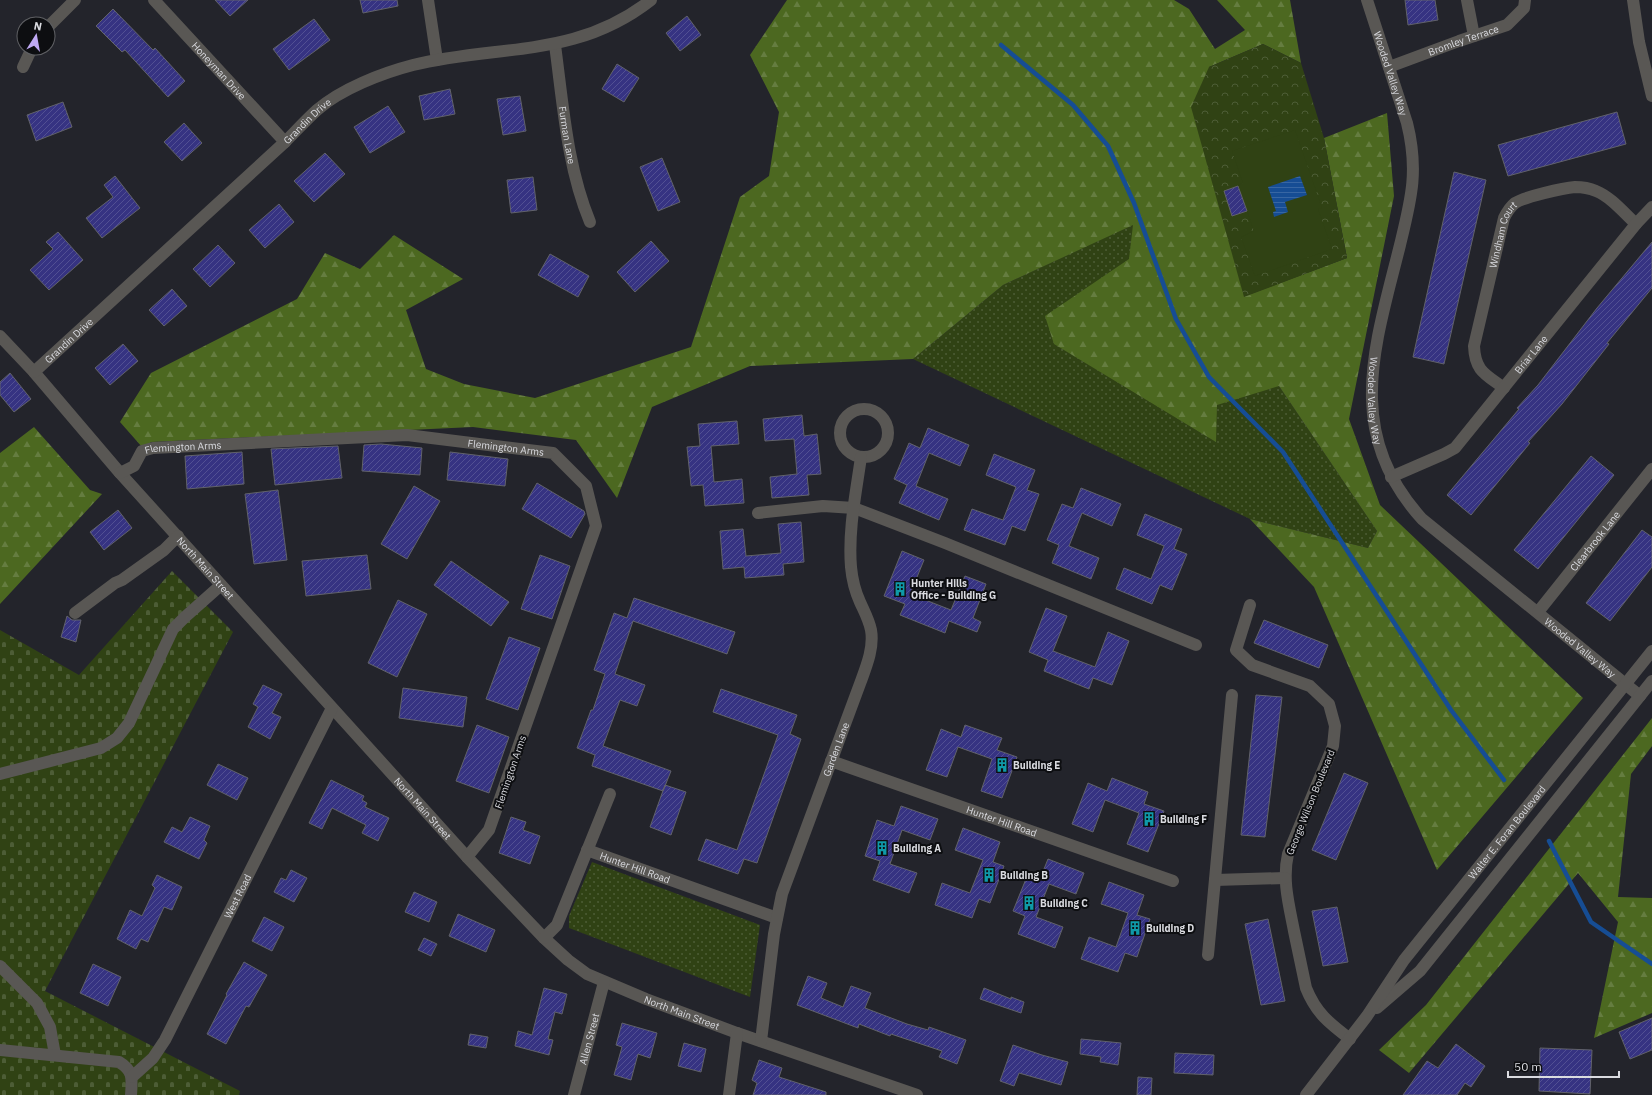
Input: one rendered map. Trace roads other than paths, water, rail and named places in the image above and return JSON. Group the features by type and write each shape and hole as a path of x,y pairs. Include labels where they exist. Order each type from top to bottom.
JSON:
{"street":[{"path":"56,19 75,0"},
{"name":"Honeyman Drive","path":"154,0 285,142"},
{"path":"428,0 437,60"},
{"name":"Grandin Drive","path":"34,372 285,142 318,109 338,95 386,74 412,65 437,60 555,45 584,37 613,26 652,0"},
{"name":"Wooded Valley Way","path":"1367,0 1390,67 1411,139 1414,170 1410,202 1380,330 1372,375 1371,391 1373,423 1381,454 1391,477 1402,496 1422,519 1640,696"},
{"path":"1467,0 1474,36"},
{"name":"Bromley Terrace","path":"1390,67 1507,25 1524,8 1525,0"},
{"path":"1633,0 1639,42 1652,96"},
{"name":"Furman Lane","path":"555,45 574,173 582,203 590,222"},
{"path":"23,67 28,56"},
{"name":"Windham Court","path":"1504,388 1483,373 1477,366 1474,357 1474,346 1504,218 1508,210 1515,203 1523,200 1574,187 1585,187 1597,191 1607,198 1636,224"},
{"name":"Briar Lane","path":"1391,477 1455,448 1636,224 1652,207"},
{"name":"North Main Street","path":"0,336 34,372 120,473 467,858 544,938 580,969 604,982 646,999 738,1033 917,1095"},
{"name":"Flemington Arms","path":"120,473 134,466 142,451 153,448 407,435 553,453 586,486 596,526 489,830 467,858"},
{"name":"Garden Lane","path":"761,1041 777,918 786,881 866,668 872,646 872,632 868,617 859,601 851,567 850,549 861,457"},
{"name":"Clearbrook Lane","path":"1538,612 1652,469"},
{"path":"758,513 823,506 854,508 945,543 1196,645"},
{"path":"75,613 115,583 122,580 164,550 178,536"},
{"path":"0,774 101,748 117,738 129,723 173,629 184,617 221,585"},
{"name":"George Wilson Boulevard","path":"1250,605 1236,650 1252,665 1310,686 1329,704 1335,726 1333,746 1288,854 1285,866 1285,878 1287,899 1306,988 1320,1013 1328,1022 1350,1039"},
{"name":"Walter E. Foran Boulevard","path":"1306,1095 1367,1016 1404,960 1652,650"},
{"name":"Walter E. Foran Boulevard","path":"1367,1016 1420,971 1652,681"},
{"path":"1208,955 1232,695"},
{"name":"West Road","path":"132,1077 153,1058 165,1040 332,708"},
{"name":"Hunter Hill Road","path":"831,760 1173,881"},
{"path":"587,850 610,794"},
{"name":"Hunter Hill Road","path":"544,938 557,925 587,850 777,918"},
{"path":"1215,880 1285,878"},
{"path":"0,966 37,1003 50,1028 55,1055"},
{"name":"Allen Street","path":"574,1095 604,982"},
{"path":"729,1095 738,1033"},
{"path":"0,1050 119,1062 127,1067 132,1077 131,1095"}],"water":[{"path":"1300,176 1307,195 1285,202 1288,212 1274,217 1273,212 1276,211 1268,187"}],"waterway":[{"path":"1001,45 1073,105 1108,146 1134,203 1176,319 1209,377 1283,452 1451,710 1504,780"},
{"path":"1549,841 1591,922 1652,964"}],"place":[{"name":"Hunter Hills Office - Building G","path":"900,589"},
{"name":"Building E","path":"1002,765"},
{"name":"Building F","path":"1149,819"},
{"name":"Building A","path":"882,848"},
{"name":"Building B","path":"989,875"},
{"name":"Building C","path":"1029,903"},
{"name":"Building D","path":"1135,928"}]}
